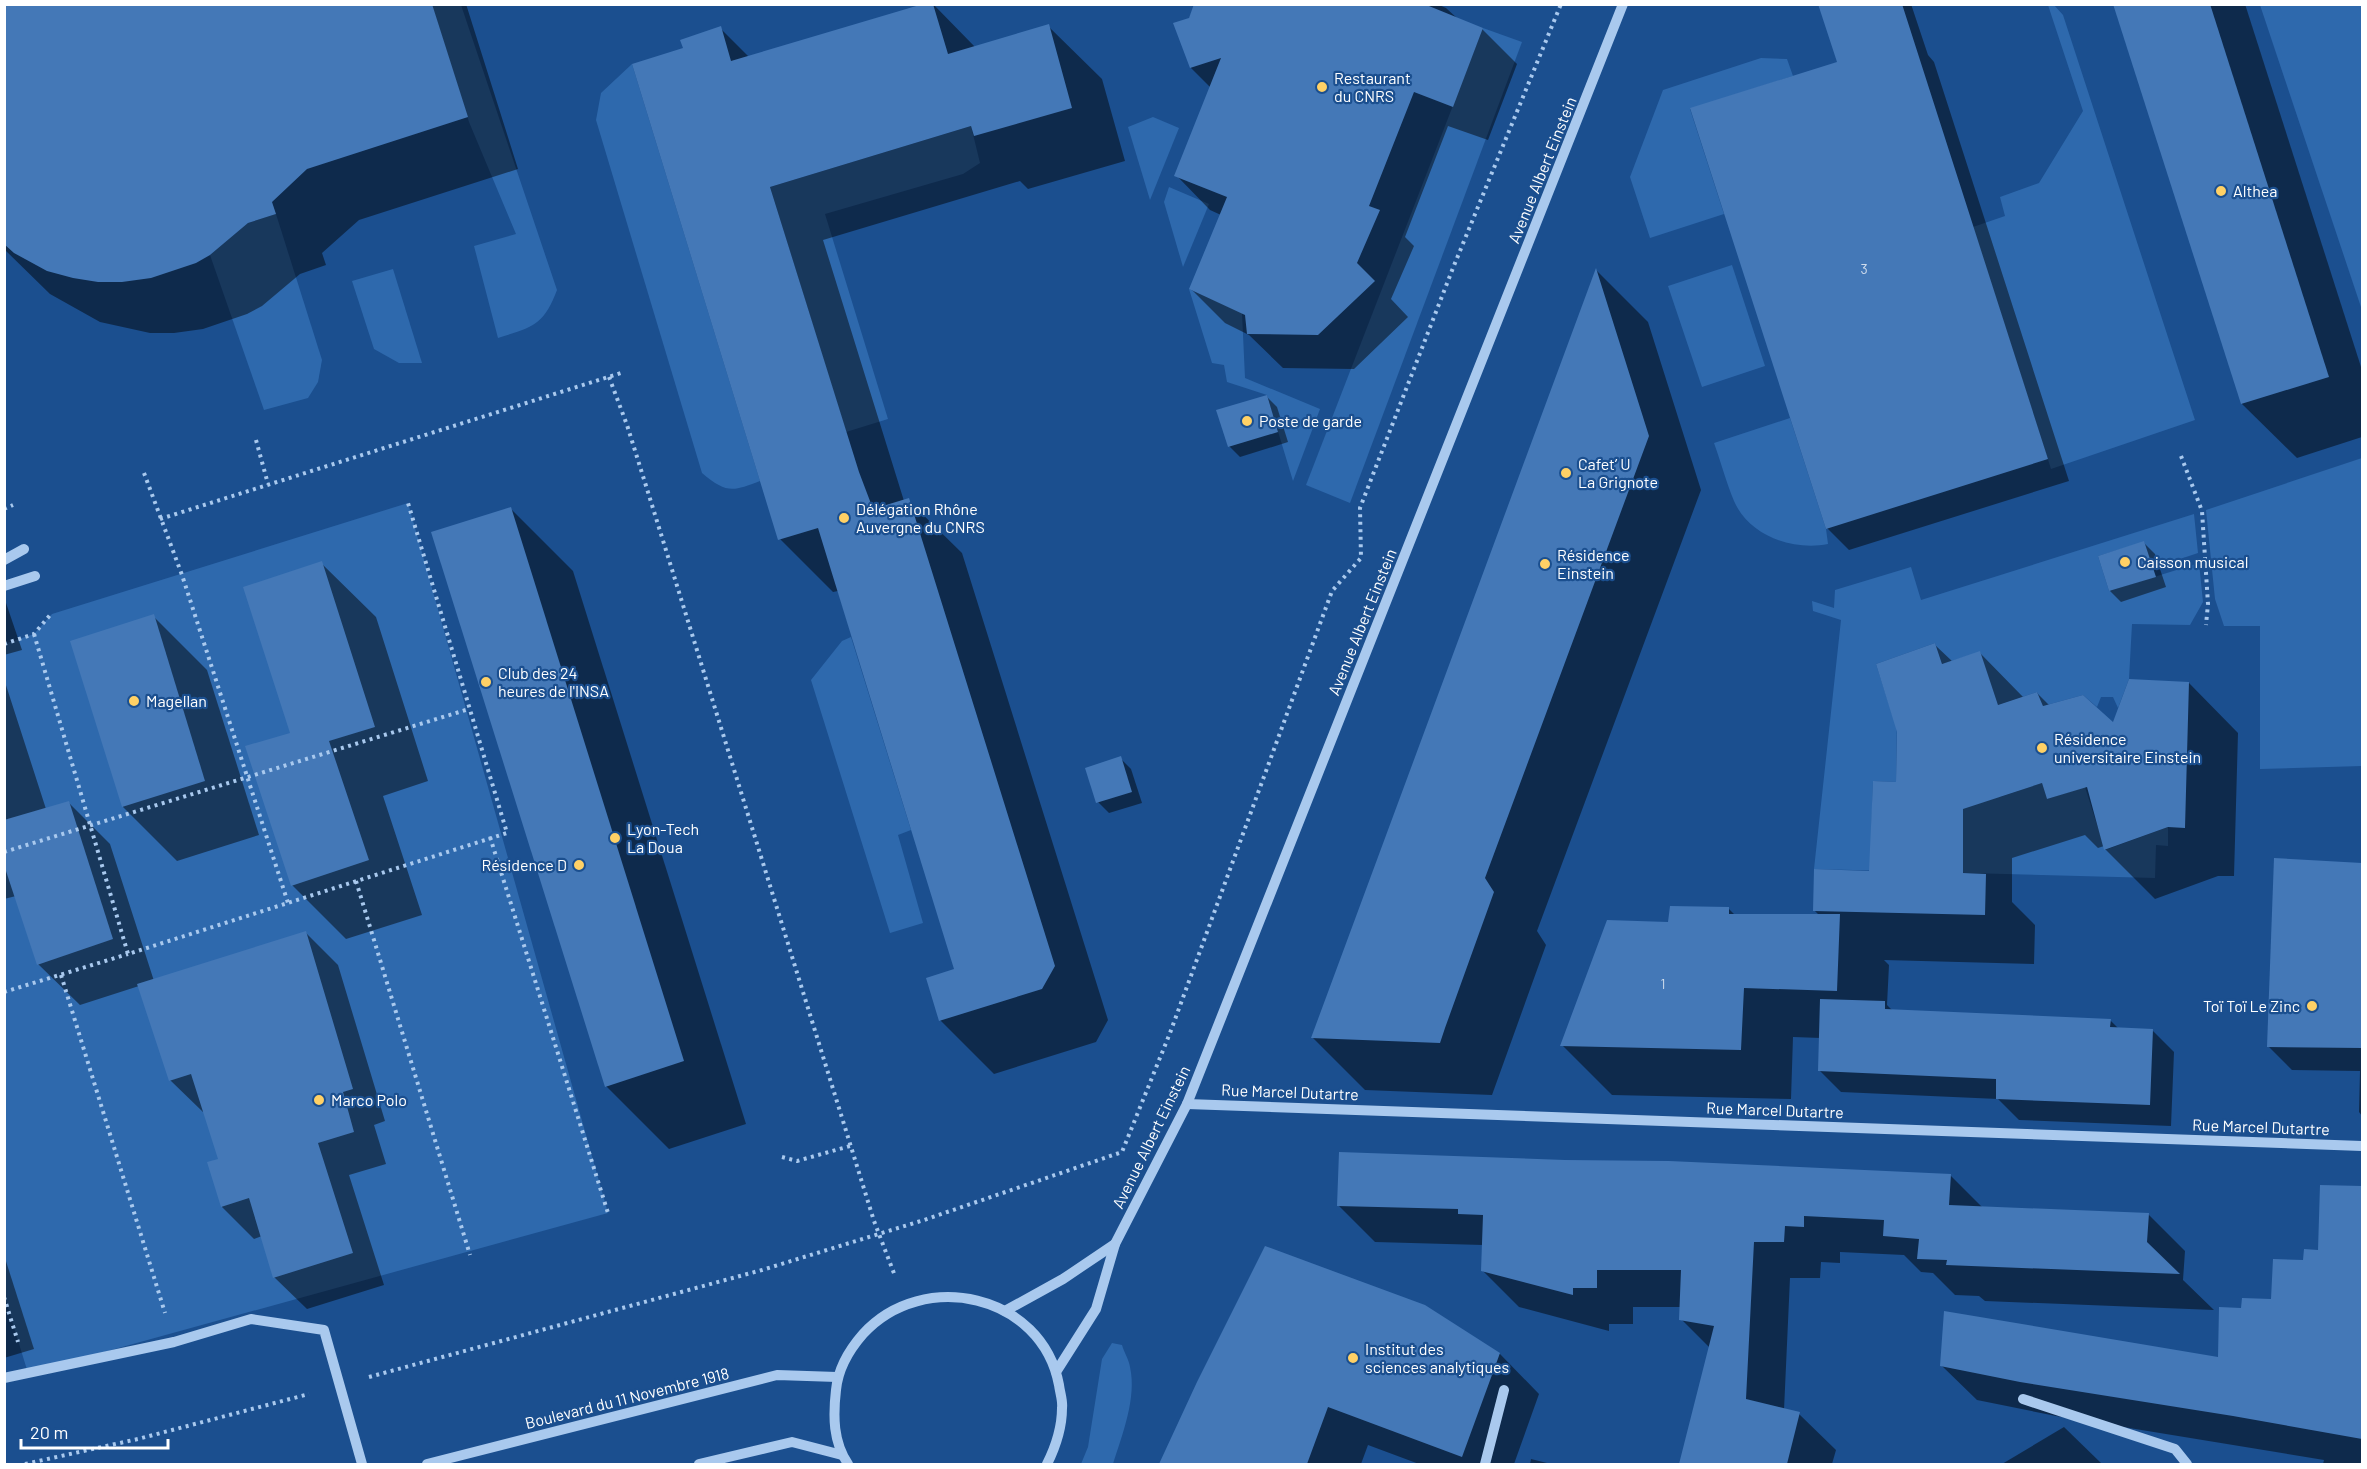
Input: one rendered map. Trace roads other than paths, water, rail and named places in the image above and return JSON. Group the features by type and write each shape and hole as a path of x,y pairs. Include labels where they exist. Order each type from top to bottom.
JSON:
{"street":[{"name":"Avenue Albert Einstein","path":"1056,1372 1096,1309 1115,1244 1187,1104 1623,4"},
{"path":"4,560 24,549"},
{"path":"4,586 35,576"},
{"name":"Rue Marcel Dutartre","path":"1187,1104 2362,1146"},
{"name":"Avenue Albert Einstein","path":"1005,1311 1063,1279 1115,1244"},
{"path":"845,1460 832,1416 837,1377 852,1346 875,1320 905,1303 938,1296 972,1298 1005,1311 1026,1327 1044,1348 1056,1372 1063,1407 1058,1441 1047,1464"},
{"path":"4,1378 174,1342 251,1319 324,1330 362,1464"},
{"name":"Boulevard du 11 Novembre 1918","path":"427,1464 777,1376 837,1377"},
{"path":"1485,1464 1504,1390"},
{"path":"2022,1399 2175,1449 2187,1464"},
{"path":"699,1464 792,1442 845,1460"}],"place":[{"name":"Restaurant du CNRS","path":"1322,87"},
{"name":"Althea","path":"2221,191"},
{"name":"Poste de garde","path":"1247,421"},
{"name":"Cafet’ U La Grignote","path":"1566,473"},
{"name":"Délégation Rhône Auvergne du CNRS","path":"844,518"},
{"name":"Caisson musical","path":"2125,562"},
{"name":"Résidence Einstein","path":"1545,564"},
{"name":"Club des 24 heures de l'INSA","path":"486,682"},
{"name":"Magellan","path":"134,701"},
{"name":"Résidence universitaire Einstein","path":"2042,748"},
{"name":"Lyon-Tech La Doua","path":"615,838"},
{"name":"Résidence D","path":"579,865"},
{"name":"Toï Toï Le Zinc","path":"2312,1006"},
{"name":"Marco Polo","path":"319,1100"},
{"name":"Institut des sciences analytiques","path":"1353,1358"}]}
